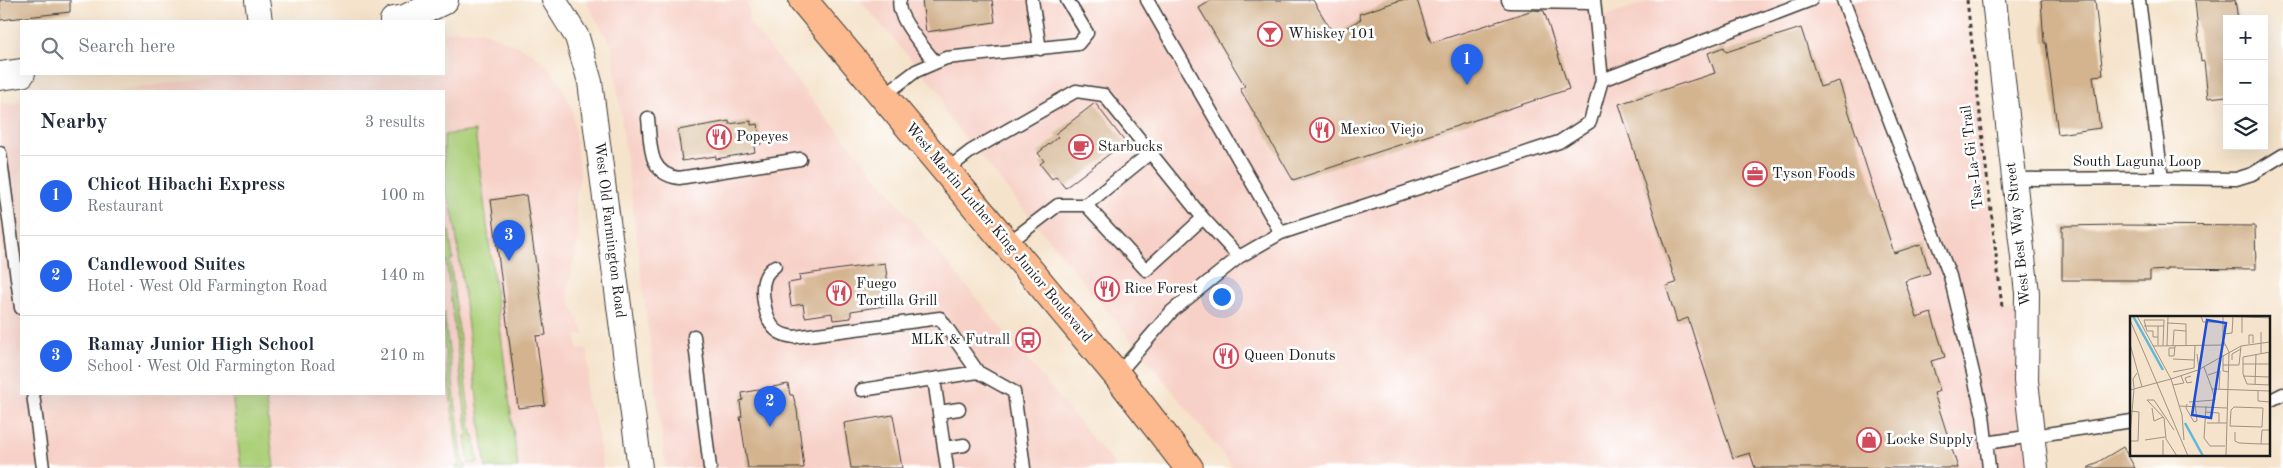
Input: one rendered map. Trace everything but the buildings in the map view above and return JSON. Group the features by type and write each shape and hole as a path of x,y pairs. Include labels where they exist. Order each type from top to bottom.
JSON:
{"main road":[{"name":"West Martin Luther King Junior Boulevard","path":"803,0 1117,375 1189,468"}],"street":[{"path":"257,0 260,20"},
{"path":"398,20 444,0"},
{"name":"West Old Farmington Road","path":"554,0 577,37 590,82 640,468"},
{"name":"West Best Way Street","path":"1994,0 2027,293 2024,358 2036,468"},
{"path":"0,76 20,73"}],"lane":[{"path":"900,0 898,5 901,16 935,62"},
{"path":"1032,0 1040,49"},
{"path":"883,96 916,71 946,58 1078,44 1087,33 1067,0"},
{"path":"1147,0 1281,233"},
{"path":"1117,375 1172,311 1239,257 1281,233 1558,142 1590,122 1602,80 1594,1 1509,2 1508,0"},
{"path":"1602,80 1811,0"},
{"path":"1843,0 1950,276 1983,416 1989,468"},
{"path":"2139,0 2162,178"},
{"path":"945,171 971,151 1076,91 1104,95 1203,218 1239,257"},
{"path":"648,118 654,163 660,171 669,177 679,178 800,159"},
{"path":"0,152 2,183 20,301"},
{"path":"1007,244 1058,205 1086,204 1150,152"},
{"name":"South Laguna Loop","path":"2014,179 2236,179 2252,174 2283,156"},
{"path":"1086,204 1146,270 1203,218"},
{"path":"775,266 768,272 764,280 764,290 769,323 785,335 794,336 940,318 978,372 1014,392 1010,402 1015,437 1024,468"},
{"path":"694,336 710,468"},
{"path":"862,390 978,372"},
{"path":"934,379 948,468"},
{"path":"2270,400 2283,394"},
{"path":"33,395 43,468"},
{"path":"939,412 959,409"},
{"path":"1986,443 2130,421"},
{"path":"944,448 964,445"}],"path":[{"name":"Tsa-La-Gi Trail","path":"1967,0 2002,310"}],"shaded area":[{"path":"585,0 746,2 749,9 749,23 1117,468 666,468 612,46"},
{"path":"860,0 1594,0 1597,19 1653,0 1967,0 2002,310 2028,312 2036,468 1233,468 1168,385 944,112 942,95"},
{"path":"452,30 481,30 531,52 547,66 559,81 572,107 580,175 575,201 579,235 568,287 570,302 585,334 576,335 578,350 587,349 589,374 586,385 587,401 595,418 603,468 0,468 0,103 20,103 20,395 445,395 445,90 120,90 235,75 445,75 445,34"}],"green space":[{"path":"475,131 518,468 486,468 455,225 450,203 445,192 445,135"},
{"path":"449,231 453,259 450,260 472,435 474,435 478,463 469,464 465,436 468,435 445,260 445,232"},
{"path":"445,320 463,464 466,464 466,468 456,468 459,465 445,352"},
{"path":"232,395 265,395 274,468 241,468"}],"place":[{"name":"Whiskey 101","path":"1270,34"},
{"name":"Chicot Hibachi Express","path":"1467,85"},
{"name":"Mexico Viejo","path":"1322,130"},
{"name":"Popeyes","path":"719,137"},
{"name":"Starbucks","path":"1081,147"},
{"name":"Tyson Foods","path":"1755,174"},
{"name":"Ramay Junior High School","path":"509,261"},
{"name":"Rice Forest","path":"1107,289"},
{"name":"Fuego Tortilla Grill","path":"839,293"},
{"name":"MLK & Futrall","path":"1028,340"},
{"name":"Queen Donuts","path":"1226,356"},
{"name":"Candlewood Suites","path":"770,427"},
{"name":"Locke Supply","path":"1869,440"}]}
